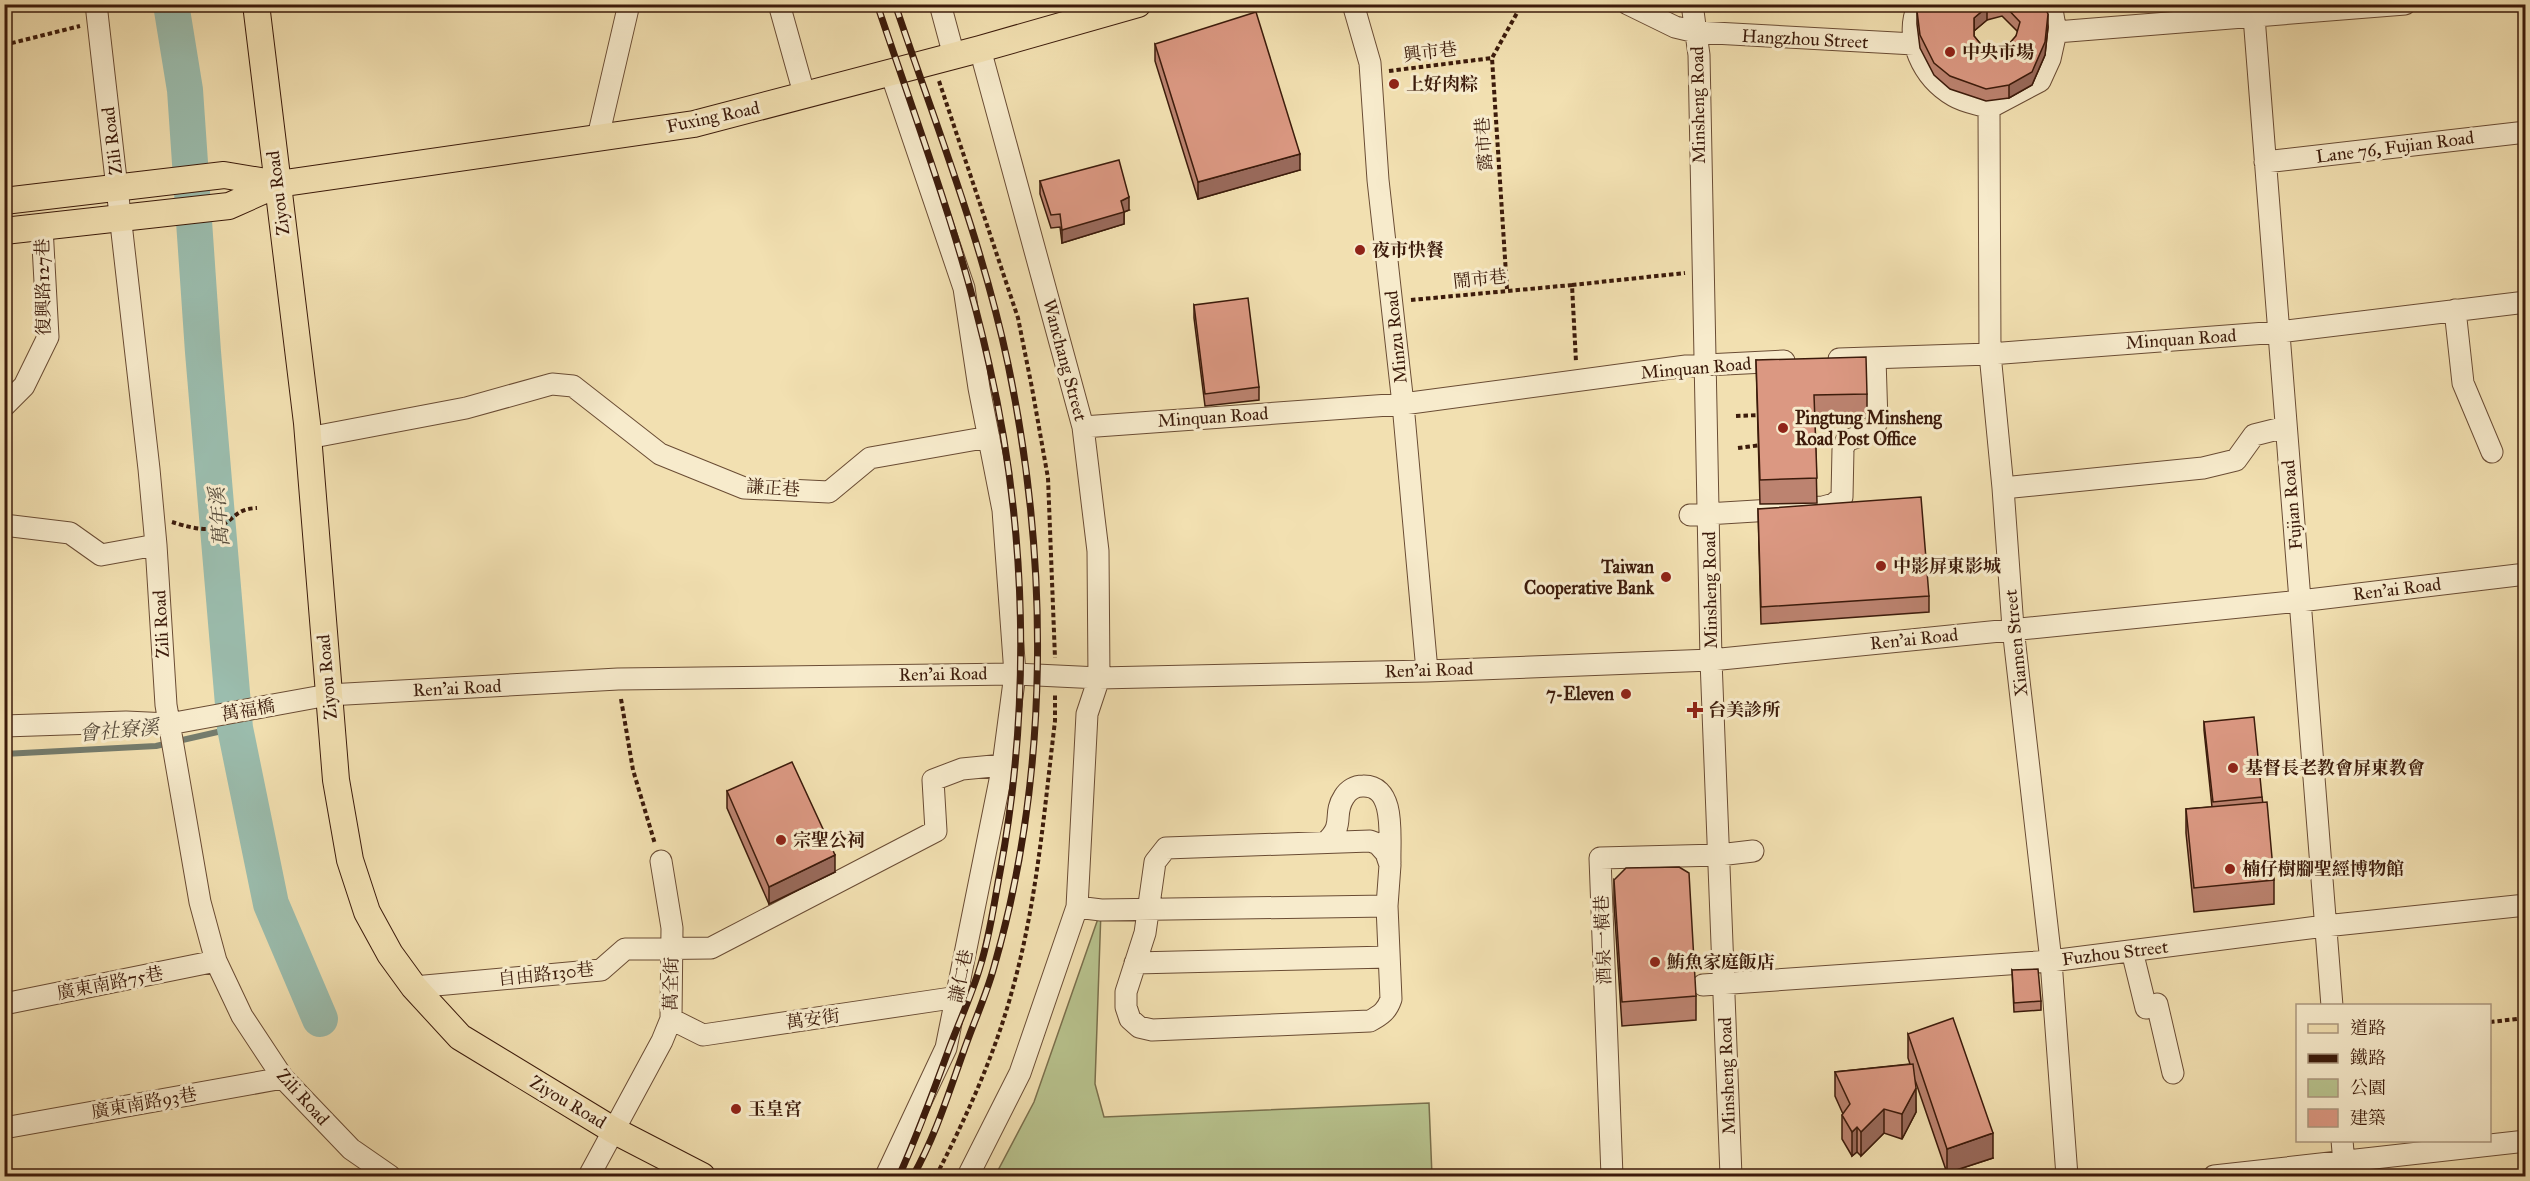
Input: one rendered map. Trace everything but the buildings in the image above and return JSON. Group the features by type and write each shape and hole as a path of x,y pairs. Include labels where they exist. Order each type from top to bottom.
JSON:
{"main road":[{"name":"Ziyou Road","path":"256,4 308,438 336,780 350,860 367,912 390,954 414,987 460,1037 613,1130 702,1176"},
{"name":"Fuxing Road","path":"121,219 229,206 278,184 694,124 805,97 980,49 1102,10 1138,4"},
{"name":"Fuxing Road","path":"117,187 224,175 278,184"},
{"path":"4,201 117,187"},
{"path":"4,231 121,219"}],"street":[{"path":"598,137 629,4"},
{"path":"779,4 805,97"},
{"path":"940,4 954,56"},
{"name":"Minzu Road","path":"1353,4 1370,63 1378,180 1403,404 1427,671"},
{"name":"Hangzhou Street","path":"1628,4 1675,27 1696,32 1914,44"},
{"name":"Minsheng Road","path":"1692,4 1699,55 1704,365 1700,515 1711,660 1731,1176"},
{"path":"1919,4 1915,14 1914,44 1928,75 1954,96 1989,108 2040,81 2050,59 2056,32 2050,4"},
{"path":"2056,32 2254,11 2405,4"},
{"name":"Fujian Road","path":"2254,11 2332,1004"},
{"name":"Zili Road","path":"97,13 156,545 167,715 200,902 216,961 242,1016 283,1078 351,1149 390,1176"},
{"name":"Wanchang Street","path":"968,1176 1020,1073 1077,907 1087,714 1099,678 1098,550 1083,427 980,49"},
{"path":"891,73 964,288 1003,510 1015,674"},
{"name":"Xiamen Street","path":"1989,108 1990,354 2013,628 2051,961 2067,1176"},
{"name":"Lane 76, Fujian Road","path":"2265,162 2526,132"},
{"name":"復興路127巷","path":"4,406 24,386 48,337 42,227"},
{"name":"Minquan Road","path":"1083,427 1403,404 1704,365 1990,354 2279,332 2526,302"},
{"path":"2455,310 2463,383 2492,452"},
{"path":"1700,515 1823,507 1842,497 1843,449 1846,441 1872,432 1877,422 1875,358"},
{"name":"謙正巷","path":"308,438 466,408 552,384 573,386 660,454 744,488 830,492 870,458 989,437"},
{"path":"2003,488 2203,468 2236,460 2254,435 2286,427"},
{"path":"4,525 70,533 101,555 156,545"},
{"name":"Ren'ai Road","path":"328,695 618,679 1015,674 1099,678 1427,671 1711,660 2300,601 2526,574"},
{"name":"謙仁巷","path":"886,1176 946,1048 958,998 1003,765 1015,674"},
{"name":"萬福橋","path":"4,726 126,722 328,695"},
{"path":"672,950 711,948 936,831 933,780 962,769 1003,765"},
{"path":"1326,842 1335,834 1339,823 1341,800 1347,792 1357,786 1373,786 1380,791 1387,803 1390,865 1387,906 1391,999 1388,1009 1381,1016 1370,1021 1152,1030 1139,1027 1130,1018 1126,1007 1126,992 1145,933 1155,862 1166,848 1370,841 1378,844 1386,853 1390,865"},
{"name":"酒泉一橫巷","path":"1612,1176 1600,858 1719,855 1753,851"},
{"name":"萬全街","path":"589,1176 662,1041 671,1019 672,928 661,861"},
{"name":"Fuzhou Street","path":"1703,985 2051,961 2325,926 2526,905"},
{"path":"1077,907 1101,910 1387,906"},
{"name":"自由路130巷","path":"414,987 600,970 625,949 672,950"},
{"path":"2132,951 2146,1008 2157,1004 2173,1073"},
{"path":"1135,963 1389,957"},
{"name":"廣東南路75巷","path":"4,1004 216,961"},
{"name":"萬安街","path":"671,1019 703,1035 958,998"},
{"name":"廣東南路93巷","path":"4,1128 283,1078"},
{"path":"2214,1176 2344,1159 2526,1141"}],"path":[{"path":"1492,58 1522,4"},
{"path":"4,45 97,13"},
{"name":"興市巷","path":"1370,73 1492,58"},
{"name":"露市巷","path":"1492,58 1507,289"},
{"name":"鬧市巷","path":"1392,302 1507,289 1702,273"},
{"path":"1572,285 1577,381"},
{"path":"1736,416 1766,415"},
{"path":"1738,448 1768,445"},
{"path":"176,524 208,529 218,527 245,508 257,508"},
{"path":"618,679 633,770 642,807 661,861"},
{"path":"2491,1022 2526,1018"}],"green space":[{"path":"1101,910 1095,1084 1104,1117 1429,1103 1432,1176 995,1176 1034,1102"}],"waterway":[{"name":"萬年溪","path":"171,4 185,90 203,352 235,728 271,904 320,1019"},
{"name":"會社寮溪","path":"4,754 156,746 235,728"}],"railway":[{"path":"877,4 952,228 989,364 1002,426 1011,490 1020,617 1017,745 1010,809 989,931 973,987 899,1176"},
{"path":"895,4 957,182 997,318 1021,438 1031,514 1036,590 1037,666 1034,743 1026,819 1012,893 987,989 935,1131 913,1176"}],"place":[{"name":"中央市場","path":"1950,52"},
{"name":"上好肉粽","path":"1394,84"},
{"name":"夜市快餐","path":"1360,250"},
{"name":"Pingtung Minsheng Road Post Office","path":"1783,428"},
{"name":"中影屏東影城","path":"1881,566"},
{"name":"Taiwan Cooperative Bank","path":"1666,577"},
{"name":"7-Eleven","path":"1626,694"},
{"name":"台美診所","path":"1695,710"},
{"name":"基督長老教會屏東教會","path":"2233,768"},
{"name":"宗聖公祠","path":"781,840"},
{"name":"楠仔樹腳聖經博物館","path":"2230,869"},
{"name":"鮪魚家庭飯店","path":"1655,962"},
{"name":"玉皇宮","path":"736,1109"}]}
